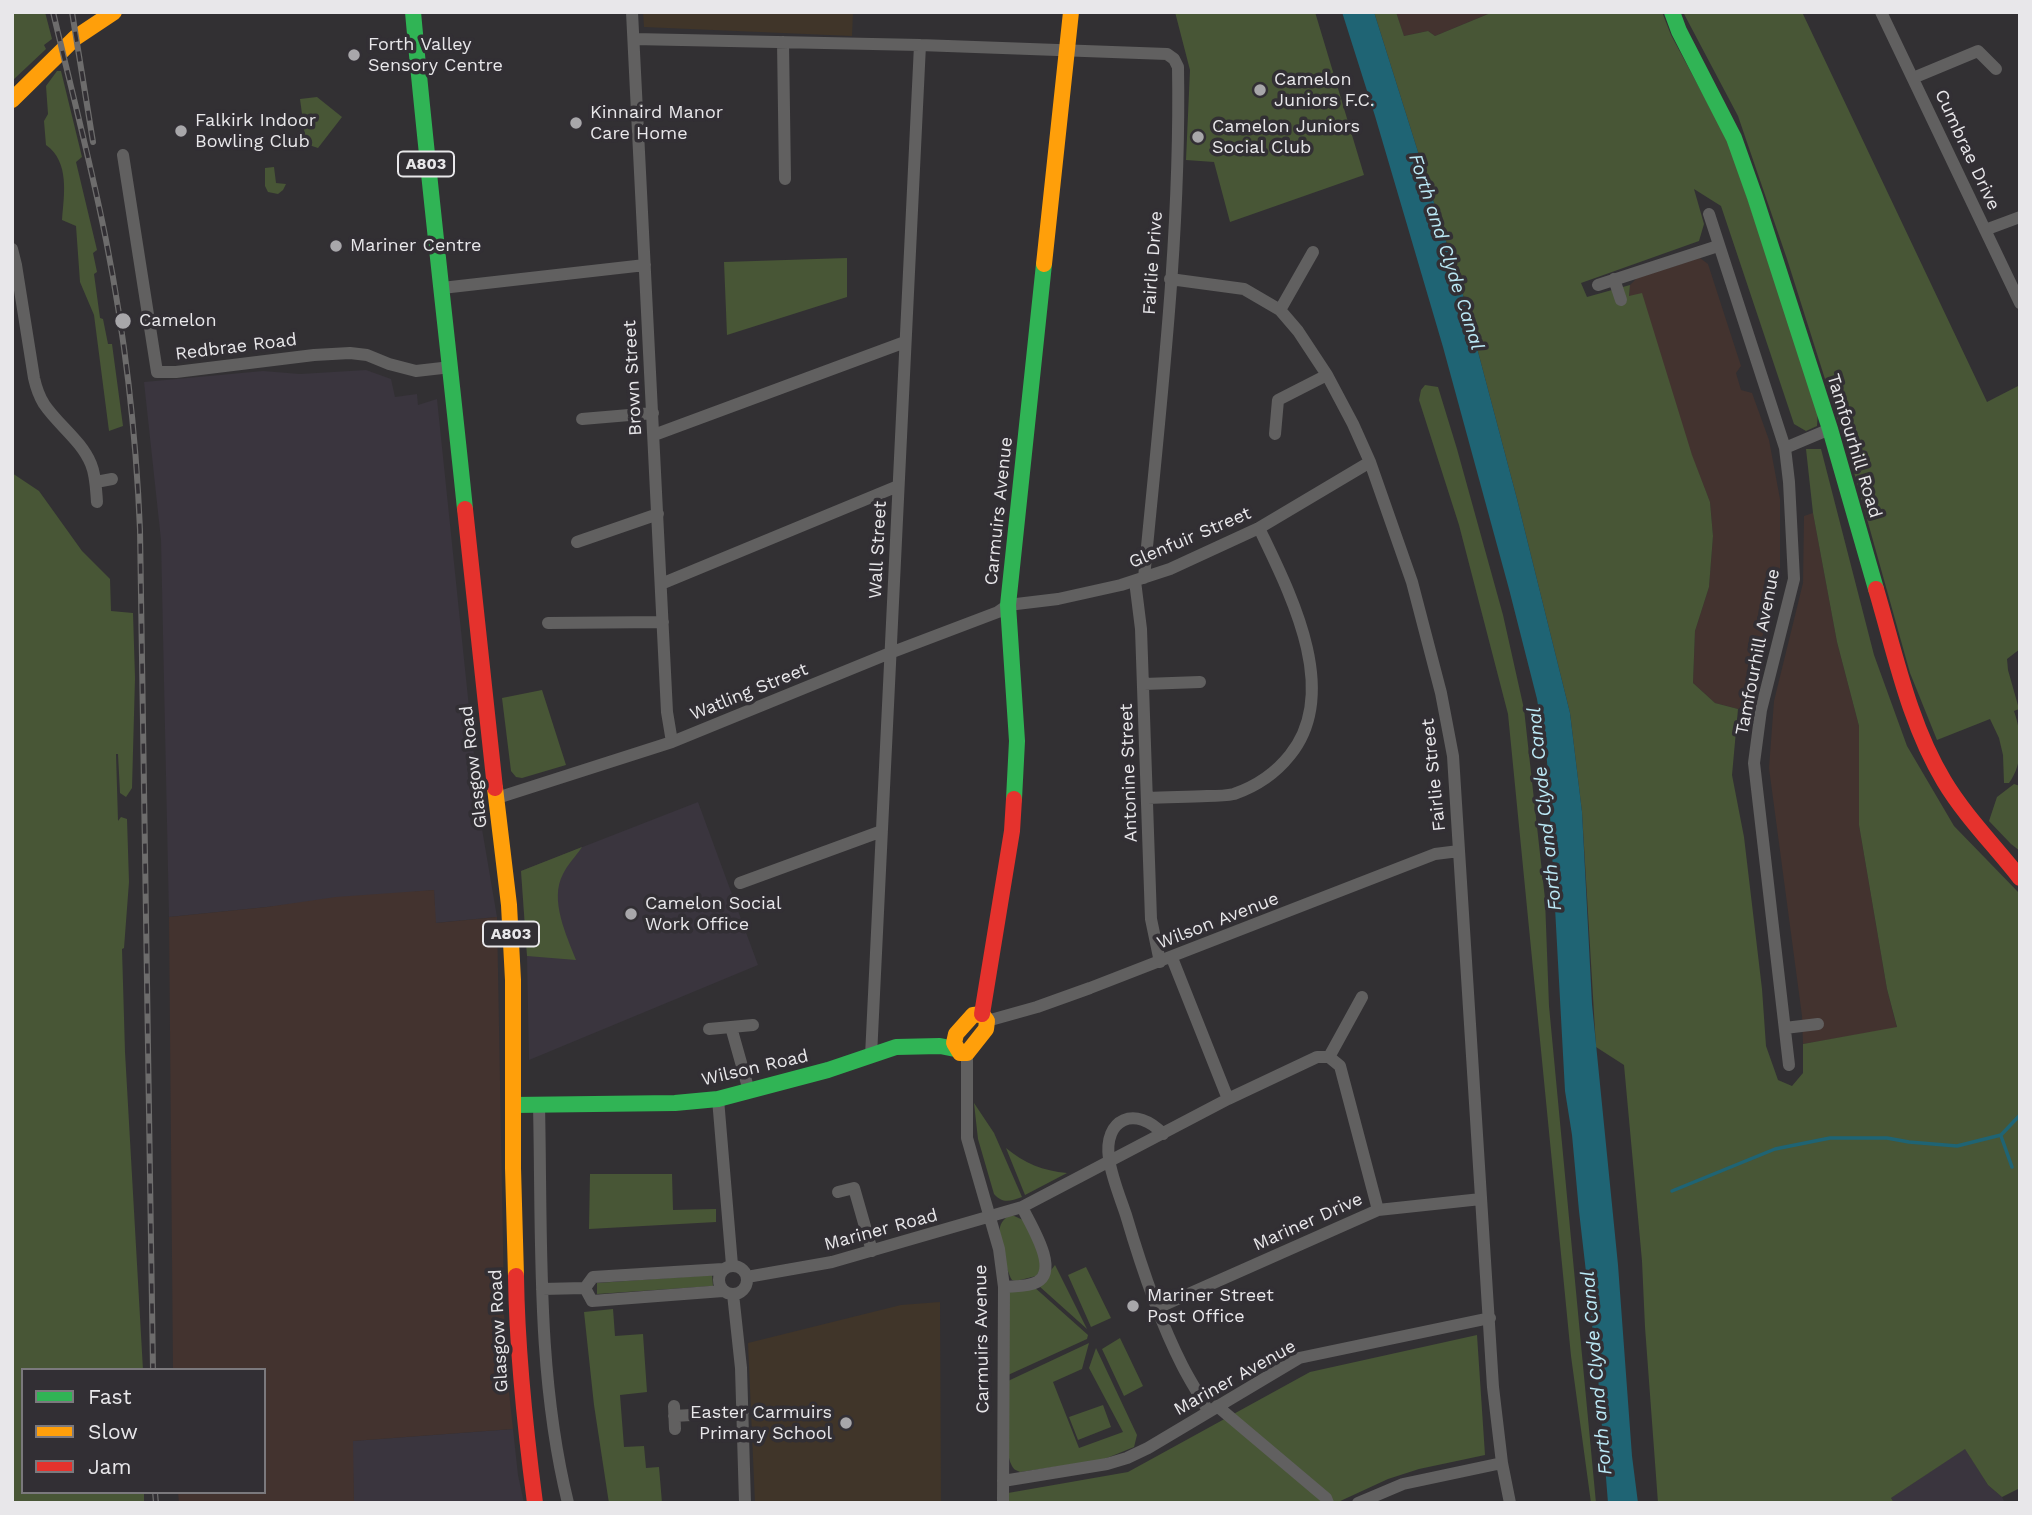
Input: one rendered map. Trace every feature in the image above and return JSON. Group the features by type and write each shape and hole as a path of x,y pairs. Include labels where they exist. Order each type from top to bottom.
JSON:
{"main road":[{"path":"12,100 75,38 114,12"},
{"name":"Glasgow Road","path":"402,12 413,20 426,160 509,905 513,980 517,1334 523,1412 535,1503"},
{"name":"Carmuirs Avenue","path":"985,1017 1014,803 1017,741 1008,605 1071,12"},
{"name":"Tamfourhill Road","path":"1672,12 1679,31 1734,138 1755,197 1830,429 1908,698 1921,734 1948,787 2020,878"},
{"path":"959,1046 972,1016 985,1017"},
{"name":"Wilson Road","path":"513,1105 675,1103 718,1099 896,1047 959,1046"}],"street":[{"name":"Brown Street","path":"632,12 667,712 672,742"},
{"name":"Cumbrae Drive","path":"1881,12 2020,303"},
{"name":"Fairlie Drive","path":"634,39 1067,50 1167,54 1174,59 1178,67 1179,137 1170,279 1140,580"},
{"path":"783,42 785,179"},
{"name":"Wall Street","path":"871,1056 919,45"},
{"path":"1913,78 1978,51 1996,69"},
{"name":"Redbrae Road","path":"123,156 158,372 314,355 350,354 367,355 416,371 451,367"},
{"name":"Tamfourhill Avenue","path":"1709,214 1785,448 1789,482 1794,579 1761,710 1754,763 1790,1065"},
{"path":"1985,230 2020,217"},
{"path":"1598,285 1718,246"},
{"path":"12,249 38,391 43,402 91,463 97,502"},
{"path":"1280,310 1313,252"},
{"path":"442,288 645,265"},
{"name":"Fairlie Street","path":"1170,279 1244,289 1280,310 1298,331 1327,375 1353,424 1370,462 1412,582 1441,693 1453,756 1493,1387 1510,1503"},
{"path":"1614,279 1621,300"},
{"path":"654,435 905,342"},
{"path":"1275,435 1278,400 1327,375"},
{"path":"582,419 653,413"},
{"path":"1785,448 1830,429"},
{"name":"Glenfuir Street","path":"1008,605 1058,599 1140,580 1170,569 1259,528 1370,462"},
{"path":"96,482 112,479"},
{"path":"661,584 898,486"},
{"path":"577,542 658,514"},
{"path":"1148,798 1230,795 1251,787 1277,771 1299,744 1310,718 1312,692 1309,664 1298,616 1259,528"},
{"name":"Antonine Street","path":"1140,580 1151,919 1166,960 1228,1099"},
{"name":"Watling Street","path":"497,798 672,742 998,612 1008,605"},
{"path":"548,623 663,622"},
{"path":"1144,684 1199,682"},
{"path":"740,883 881,831"},
{"name":"Wilson Avenue","path":"985,1017 1037,1007 1166,960 1436,854 1459,851"},
{"path":"1362,997 1329,1057 1339,1066 1378,1210"},
{"path":"1785,1028 1818,1024"},
{"path":"709,1029 752,1025"},
{"path":"731,1027 749,1091"},
{"name":"Carmuirs Avenue","path":"959,1046 967,1138 999,1250 1004,1287 1003,1503"},
{"name":"Mariner Road","path":"747,1278 832,1262 1022,1207 1228,1099 1317,1057 1329,1057"},
{"path":"718,1099 727,1267 718,1278 728,1293 741,1368 745,1503"},
{"path":"539,1105 545,1360 560,1471 568,1503"},
{"path":"1163,1134 1155,1125 1141,1118 1122,1119 1110,1135 1108,1146 1110,1163 1133,1240 1157,1307 1182,1364 1213,1409 1328,1503"},
{"path":"838,1192 854,1188 872,1251"},
{"name":"Mariner Drive","path":"1157,1307 1378,1210 1481,1199"},
{"path":"1004,1287 1034,1284 1040,1281 1047,1271 1046,1258 1022,1207"},
{"path":"542,1289 584,1288 593,1277 727,1267 741,1268 747,1278 744,1289 728,1293 592,1301 584,1288"},
{"name":"Mariner Avenue","path":"1003,1481 1107,1464 1127,1458 1299,1359 1490,1318"},
{"path":"675,1417 743,1412"},
{"path":"1358,1503 1403,1484 1502,1462"}],"shaded area":[{"path":"643,12 853,12 852,36 644,27"},
{"path":"1396,12 1493,12 1435,36 1428,31 1404,36"},
{"path":"1700,258 1708,264 1741,366 1736,373 1741,390 1752,393 1769,440 1780,499 1780,585 1775,596 1762,603 1757,618 1764,630 1747,705 1738,709 1715,703 1693,683 1695,631 1709,587 1713,536 1710,502 1629,297 1630,285 1637,278"},
{"path":"366,370 391,379 395,397 417,394 418,405 437,399 481,823 497,917 435,923 434,890 169,917 161,540 144,382 263,371 300,374"},
{"path":"1813,513 1837,642 1859,726 1859,825 1887,989 1897,1028 1803,1044 1802,1016 1769,768 1774,701 1803,583 1804,516"},
{"name":"Camelon Social Work Office","path":"698,802 758,965 529,1060 527,956 521,871"},
{"path":"434,890 436,923 497,917 505,1355 513,1429 353,1441 354,1503 179,1503 178,1494 266,1494 266,1368 173,1368 169,917 336,897"},
{"name":"Easter Carmuirs Primary School","path":"940,1302 941,1503 755,1503 748,1343 901,1305"},
{"path":"513,1429 524,1503 354,1503 352,1441"},
{"path":"1965,1448 1988,1485 2005,1503 1894,1503 1891,1498"}],"green space":[{"path":"12,12 45,12 52,39 44,45 46,49 12,81"},
{"path":"1175,12 1315,12 1364,175 1230,222 1214,162 1186,160 1190,70"},
{"path":"1374,12 1396,12 1404,36 1428,31 1435,36 1493,12 1662,12 1671,35 1729,143 1818,410 1817,426 1806,431 1794,424 1721,206 1694,189 1704,224 1699,241 1581,283 1587,297 1630,285 1629,296 1642,293 1692,455 1710,502 1713,536 1709,587 1695,631 1693,683 1715,703 1738,709 1732,775 1744,837 1766,1046 1778,1080 1792,1086 1803,1073 1803,1044 1897,1027 1887,989 1859,825 1859,726 1837,642 1813,513 1806,449 1821,449 1874,655 1907,746 1954,826 2020,894 2020,1488 2002,1497 1988,1485 1965,1449 1891,1498 1894,1503 1658,1503 1642,1261 1624,1065 1596,1047 1582,812 1570,713 1463,295"},
{"path":"1683,12 1802,12 1987,402 2020,385 2020,649 2007,659 2019,709 2014,711 2020,748 2017,767 2009,783 2004,783 2003,755 1990,719 1937,740 1910,673 1850,458 1738,116"},
{"path":"57,71 61,71 82,157 76,162 97,250 93,253 100,318 103,319 108,344 112,344 123,426 109,431 94,315 80,282 76,226 62,220 62,170 54,152 46,145 46,86"},
{"path":"317,97 342,117 318,148 306,144 300,99"},
{"path":"274,167 276,183 286,184 278,194 268,192 265,186 265,168"},
{"path":"847,258 847,297 727,335 724,262"},
{"path":"1425,385 1438,387 1457,449 1503,615 1524,709 1545,899 1549,1006 1596,1503 1591,1503 1571,1356 1508,714 1459,525 1419,400"},
{"path":"12,473 39,491 82,551 110,579 111,611 133,613 135,678 132,788 126,797 120,793 116,754 118,821 121,817 127,819 129,882 122,949 125,1052 143,1368 21,1368 21,1494 144,1494 144,1503 12,1503"},
{"path":"542,690 566,765 522,778 516,777 511,771 502,698"},
{"path":"2014,784 2020,786 2020,851 1989,821 1997,797"},
{"path":"582,847 563,874 558,895 564,929 576,960 527,956 521,871"},
{"path":"974,1103 994,1133 1022,1197 1007,1201 994,1194 978,1139"},
{"path":"1006,1148 1034,1165 1067,1173 1025,1195"},
{"path":"590,1174 672,1174 673,1210 716,1209 716,1222 589,1229"},
{"path":"1012,1215 1023,1220 1043,1260 1043,1266 1036,1276 1016,1281 1012,1280 1007,1269 1000,1232 1003,1221"},
{"path":"1055,1265 1087,1329 1039,1286"},
{"path":"1086,1267 1111,1318 1091,1327 1068,1275"},
{"path":"712,1275 713,1286 597,1294 597,1283"},
{"path":"1033,1286 1088,1335 1087,1339 1008,1375 1008,1290"},
{"path":"613,1309 615,1336 643,1334 647,1392 620,1395 624,1447 644,1446 646,1468 659,1467 662,1503 609,1503 594,1405 584,1312"},
{"path":"1477,1335 1485,1455 1419,1469 1388,1479 1336,1503 1008,1503 1008,1493 1128,1472 1310,1372"},
{"path":"1120,1338 1143,1386 1124,1396 1102,1349"},
{"path":"1089,1343 1082,1369 1053,1382 1079,1448 1123,1432 1089,1368 1096,1348 1137,1435 1134,1447 1102,1460 1020,1472 1015,1470 1008,1448 1008,1381"},
{"path":"1103,1405 1111,1427 1078,1440 1069,1417"}],"water":[{"name":"Forth and Clyde Canal","path":"1342,12 1374,12 1463,295 1570,713 1582,812 1592,1004 1638,1503 1608,1503 1598,1377 1565,1091 1547,761 1537,699 1443,347"}],"waterway":[{"path":"1672,1191 1775,1149 1830,1138 1887,1138 1957,1146 2001,1135 2020,1115"},
{"path":"2001,1136 2012,1167"}],"railway":[{"path":"53,12 113,276 129,385 136,457 140,530 153,1368"},
{"path":"72,12 93,142"},
{"path":"155,1494 156,1503"}],"traffic: fast":[{"path":"413,12 465,509"},
{"path":"1672,12 1679,31 1734,138 1755,197 1830,429 1876,589"},
{"path":"1014,799 1017,741 1008,605 1044,264"},
{"path":"513,1105 675,1103 718,1099 828,1070 896,1047 940,1046 955,1049"}],"traffic: slow":[{"path":"12,100 75,38 114,12"},
{"path":"1044,264 1071,12"},
{"path":"495,788 509,905 513,980 516,1276"},
{"path":"982,1014 987,1021 986,1029 967,1053 960,1053 954,1043 956,1034 973,1015 982,1014"}],"traffic: jam":[{"path":"465,509 495,788"},
{"path":"1876,589 1912,712 1932,759 1961,806 2020,878"},
{"path":"982,1014 1012,831 1014,799"},
{"path":"516,1276 522,1390 535,1503"}],"place":[{"name":"Forth Valley Sensory Centre","path":"354,55"},
{"name":"Camelon Juniors F.C.","path":"1260,90"},
{"name":"Kinnaird Manor Care Home","path":"576,123"},
{"name":"Falkirk Indoor Bowling Club","path":"181,131"},
{"name":"Camelon Juniors Social Club","path":"1198,137"},
{"name":"Mariner Centre","path":"336,246"},
{"name":"Camelon","path":"123,321"},
{"name":"Camelon Social Work Office","path":"631,914"},
{"name":"Mariner Street Post Office","path":"1133,1306"},
{"name":"Easter Carmuirs Primary School","path":"846,1423"}]}
